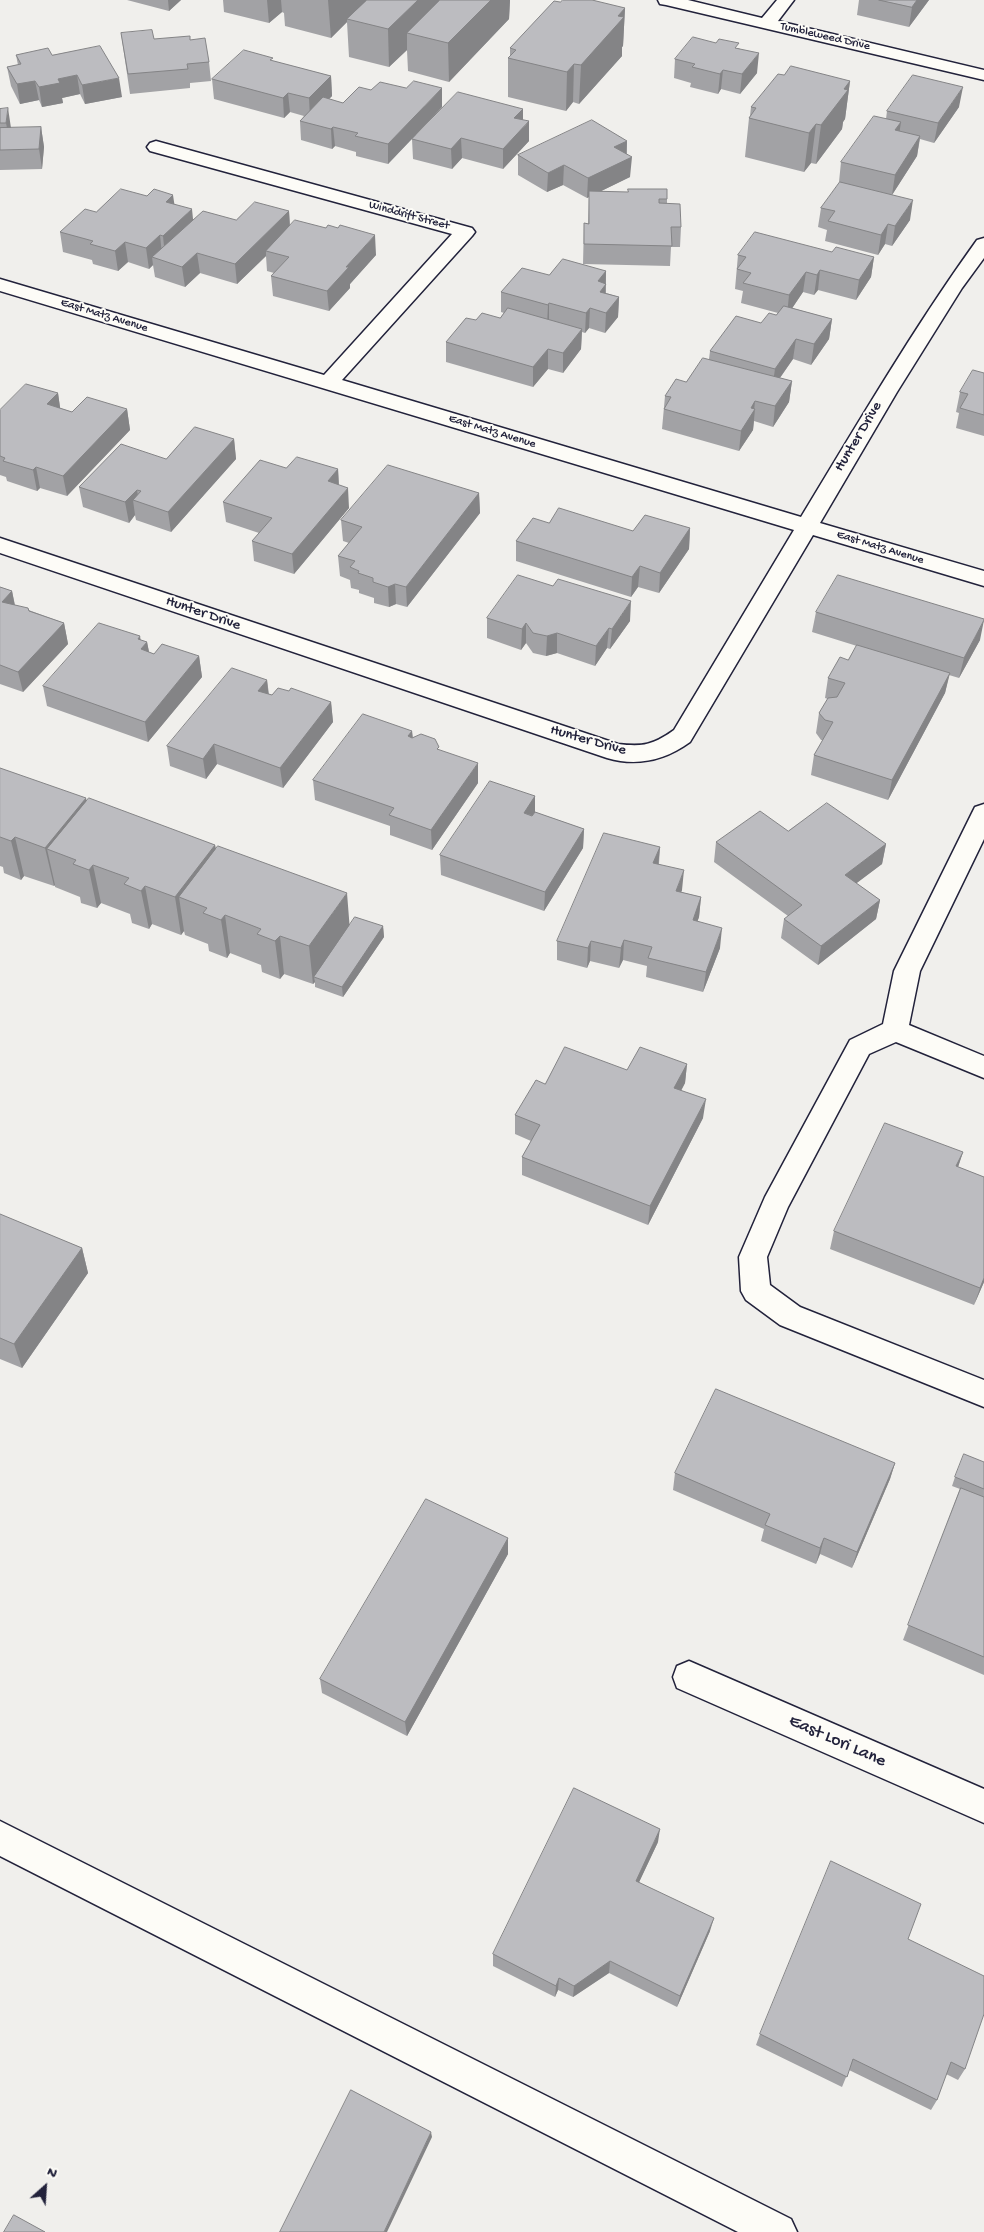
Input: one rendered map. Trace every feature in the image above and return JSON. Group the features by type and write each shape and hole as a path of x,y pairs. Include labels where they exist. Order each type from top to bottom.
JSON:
{"street":[{"name":"Tumbleweed Drive","path":"666,0 984,75"},
{"path":"767,23 786,0"},
{"name":"Winddrift Street","path":"156,147 465,232 328,383"},
{"name":"Hunter Drive","path":"0,545 616,752 641,755 665,750 682,736 922,335 984,244"},
{"name":"East Matz Avenue","path":"0,285 984,579"},
{"path":"894,1030 907,971 984,813"},
{"path":"975,1064 894,1030 860,1047 780,1196 753,1257 756,1292 790,1316 984,1394"},
{"name":"East Lori Lane","path":"690,1677 984,1806"},
{"path":"0,1838 778,2232"}],"building":[{"path":"367,0 418,0 388,29 347,19"},
{"path":"440,0 491,0 448,43 407,33"},
{"path":"563,0 592,0 625,8 618,16 624,17 581,65 574,64 567,72 508,58 516,50 510,48 554,1 560,2"},
{"path":"879,0 917,0 912,7"},
{"path":"152,30 154,39 190,36 190,40 205,38 209,62 187,64 188,69 128,74 121,33"},
{"path":"693,37 716,43 719,39 739,43 735,48 759,53 742,74 723,70 720,74 692,67 695,64 675,59"},
{"path":"100,46 119,78 82,85 77,75 58,79 60,83 39,87 35,81 17,84 7,67 21,64 16,55 48,48 52,55"},
{"path":"244,50 273,58 270,60 331,76 309,98 288,93 283,98 212,79"},
{"path":"791,66 850,81 844,89 848,90 821,125 816,124 809,133 749,118 756,108 751,107 778,74 784,75"},
{"path":"913,75 963,87 938,123 887,111"},
{"path":"414,81 442,88 388,144 355,136 358,133 333,127 331,129 300,121 323,97 343,103 359,87 371,90 380,82 406,88"},
{"path":"458,92 523,109 514,118 529,121 503,149 461,138 451,149 412,139"},
{"path":"8,108 6,123 0,123 0,109"},
{"path":"874,116 901,122 895,130 920,136 895,175 841,162"},
{"path":"592,120 627,141 614,147 632,157 588,178 564,165 548,173 518,155"},
{"path":"41,127 39,149 0,150 0,128"},
{"path":"840,182 913,200 895,226 888,224 881,235 828,221 835,211 821,208"},
{"path":"121,189 147,196 154,189 173,195 166,202 192,209 163,236 160,235 146,248 125,242 115,251 90,244 93,241 60,232 85,209 96,212"},
{"path":"628,189 667,189 667,199 659,199 659,203 680,204 681,227 671,227 672,246 584,244 584,223 589,224 589,191 628,192"},
{"path":"255,202 289,211 235,264 197,253 182,267 152,257 203,211 236,220"},
{"path":"295,220 326,228 328,225 338,228 340,225 375,235 327,291 271,276 289,257 266,251"},
{"path":"755,232 832,252 836,247 874,257 859,280 820,270 817,275 806,272 789,295 743,283 751,273 737,269 746,257 738,255"},
{"path":"563,259 606,271 598,281 606,284 600,292 619,297 606,313 590,308 586,313 501,292 522,268 549,275"},
{"path":"784,306 832,319 814,344 796,339 775,369 710,351 736,316 761,323 769,313 776,315"},
{"path":"508,308 582,329 563,353 548,349 533,367 446,342 466,318 476,320 482,313 500,318"},
{"path":"703,358 792,381 775,406 755,401 751,408 755,409 741,431 664,409 671,397 665,396 676,379 686,382"},
{"path":"973,370 984,373 984,415 960,408 968,394 960,392"},
{"path":"26,384 58,393 47,404 72,412 87,397 127,409 63,476 36,467 33,470 3,461 5,458 0,456 0,410"},
{"path":"195,427 234,439 168,512 133,500 141,491 137,490 125,502 79,487 121,444 166,459"},
{"path":"297,457 338,469 328,481 348,488 292,554 252,541 272,518 223,502 260,460 286,468"},
{"path":"388,465 479,493 406,587 395,584 388,587 373,582 373,578 358,573 359,571 350,567 355,561 338,556 362,527 341,520"},
{"path":"559,508 633,531 645,515 690,528 660,573 640,566 632,577 516,541 533,518 549,523"},
{"path":"518,575 553,586 558,579 631,601 612,629 609,628 596,646 557,633 547,636 533,633 526,623 522,629 487,618"},
{"path":"838,575 984,620 964,658 816,612"},
{"path":"0,587 12,591 2,602 28,608 29,611 64,623 18,672 0,665"},
{"path":"99,623 140,636 138,639 147,642 141,649 154,654 162,644 199,656 145,722 43,686"},
{"path":"857,645 950,673 892,780 814,755 833,722 825,720 819,713 828,698 837,697 845,683 828,678 840,657 848,660"},
{"path":"232,668 267,680 258,691 272,695 278,688 289,691 291,688 331,702 280,768 214,744 203,759 167,746"},
{"path":"363,714 412,731 408,736 412,738 421,734 435,739 439,747 437,749 478,763 431,830 389,815 394,808 313,780"},
{"path":"0,768 86,798 45,848 15,837 11,841 0,837"},
{"path":"490,781 535,796 524,813 532,816 535,812 584,829 545,892 440,855"},
{"path":"89,798 215,845 175,897 145,886 141,891 124,884 129,878 93,865 89,870 73,864 76,860 47,849"},
{"path":"827,803 886,844 845,875 880,900 821,946 784,919 802,905 716,842 760,811 788,831"},
{"path":"604,833 660,847 653,863 684,870 676,891 701,897 693,920 722,928 706,972 648,958 652,947 624,940 621,948 591,941 588,948 557,941"},
{"path":"218,846 347,893 309,946 280,936 275,941 257,934 261,929 225,915 221,920 203,913 207,908 179,897"},
{"path":"355,917 383,926 342,987 314,977"},
{"path":"565,1047 627,1070 640,1047 687,1064 674,1088 706,1099 650,1206 522,1157 540,1125 515,1115 536,1080 545,1084"},
{"path":"885,1123 963,1152 956,1166 984,1177 984,1278 980,1288 834,1231"},
{"path":"0,1214 82,1248 14,1344 0,1338"},
{"path":"716,1389 895,1463 857,1552 824,1538 820,1548 765,1525 770,1514 675,1473"},
{"path":"964,1454 984,1462 984,1489 955,1477"},
{"path":"961,1488 984,1497 984,1657 908,1625"},
{"path":"426,1499 508,1538 405,1722 320,1679"},
{"path":"574,1788 660,1829 636,1881 714,1918 680,1996 610,1961 574,1986 559,1978 556,1986 493,1954"},
{"path":"831,1861 921,1904 908,1939 984,1976 984,2014 965,2069 951,2062 937,2100 853,2059 847,2077 760,2034"},
{"path":"351,2090 431,2132 384,2232 280,2232"},
{"path":"14,2215 45,2232 4,2232"}]}
